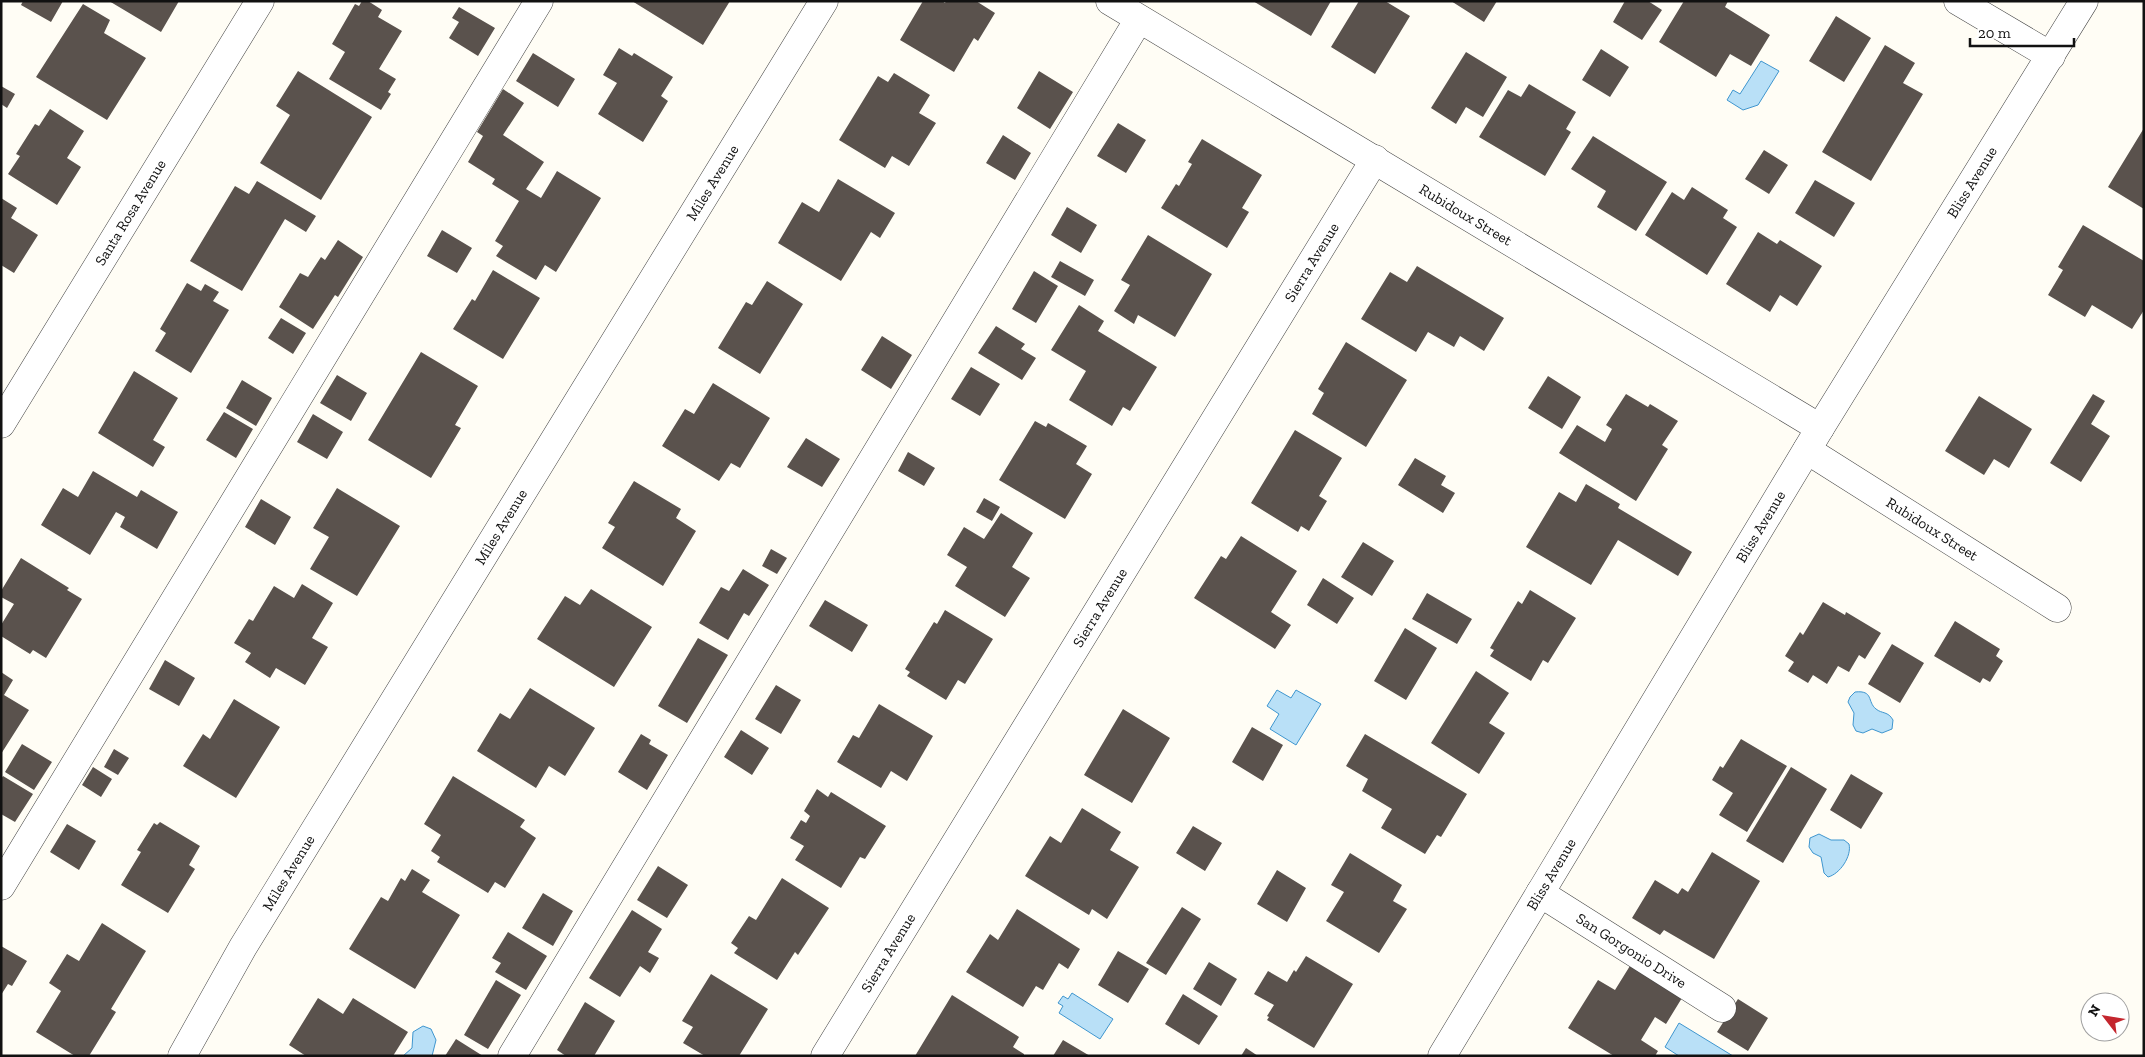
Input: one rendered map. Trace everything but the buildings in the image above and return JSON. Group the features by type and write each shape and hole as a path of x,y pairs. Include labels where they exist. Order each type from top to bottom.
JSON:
{"street":[{"name":"Santa Rosa Avenue","path":"1,424 260,1"},
{"path":"1,886 539,1"},
{"name":"Miles Avenue","path":"182,1056 243,947 824,1"},
{"name":"Rubidoux Street","path":"1110,1 1375,159 1814,439 2057,608"},
{"path":"1958,1 2051,56"},
{"name":"Bliss Avenue","path":"1442,1056 1814,439 2084,1"},
{"path":"512,1056 1139,19"},
{"name":"Sierra Avenue","path":"825,1056 1375,159"},
{"name":"San Gorgonio Drive","path":"1540,893 1722,1008"}],"water":[{"path":"1761,61 1779,71 1758,105 1743,110 1727,100 1733,90 1740,94"},
{"path":"1277,690 1291,698 1296,690 1321,704 1296,745 1270,729 1279,714 1267,706"},
{"path":"1855,692 1868,695 1876,709 1891,717 1893,720 1892,729 1882,733 1872,729 1863,733 1856,731 1853,725 1854,713 1848,702"},
{"path":"1819,834 1831,840 1844,840 1849,844 1849,854 1844,864 1837,872 1828,877 1824,873 1821,857 1813,853 1809,847 1810,838"},
{"path":"1072,993 1113,1019 1100,1039 1059,1013 1063,1006 1058,1003 1063,996 1068,999"},
{"path":"1679,1023 1733,1056 1679,1056 1665,1047"},
{"path":"423,1026 431,1029 436,1040 432,1056 403,1056 412,1048 413,1032"}]}
